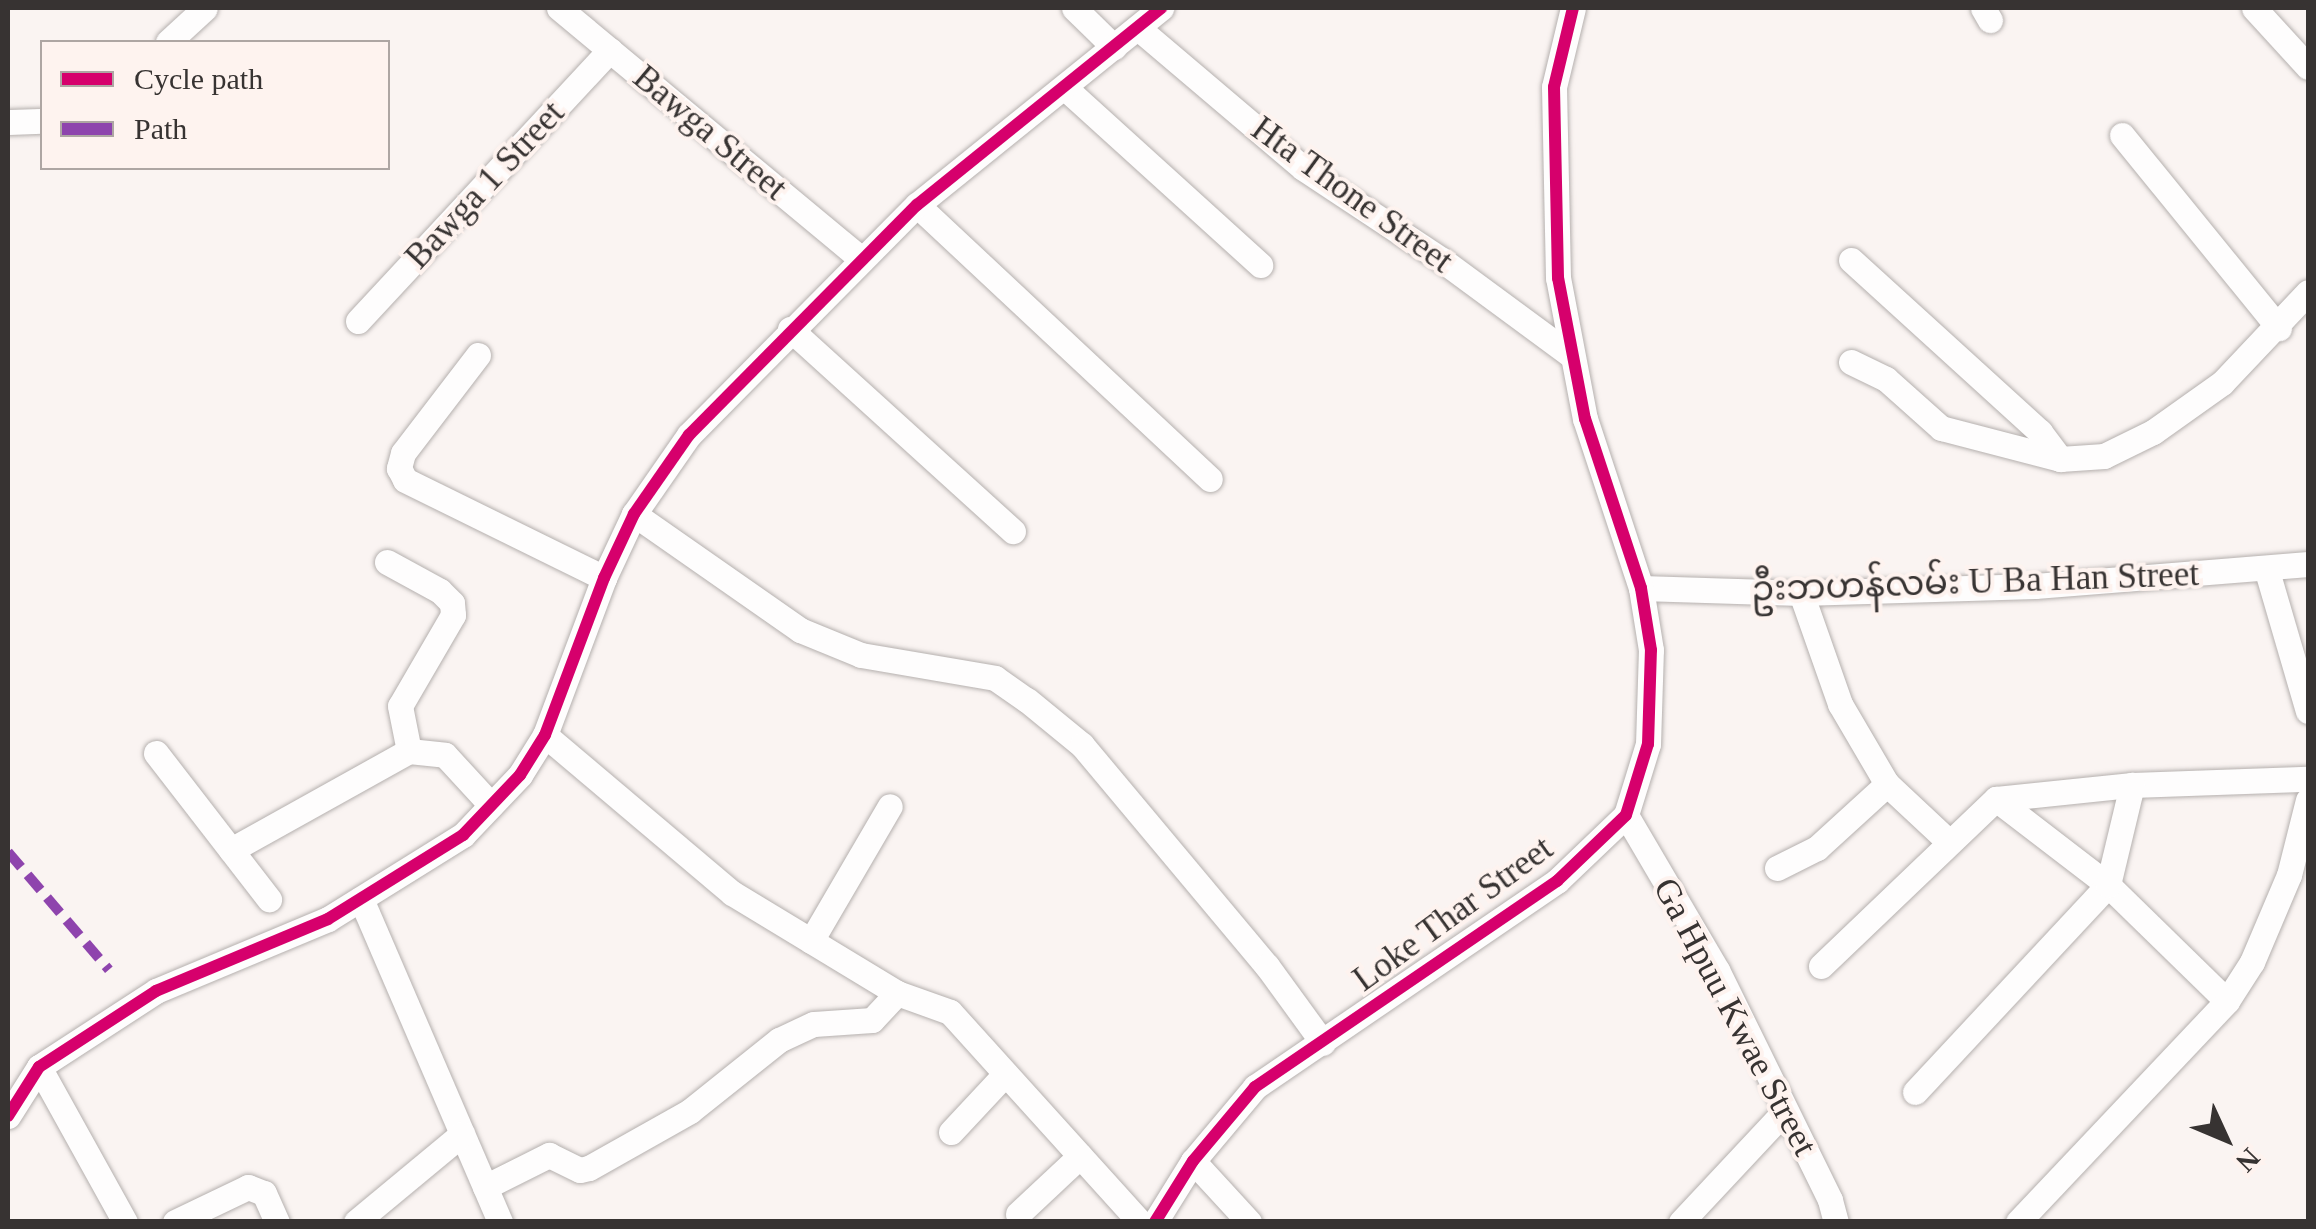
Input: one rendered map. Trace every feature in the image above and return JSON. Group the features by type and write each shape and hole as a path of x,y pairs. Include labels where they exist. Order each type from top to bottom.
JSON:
{"street":[{"path":"170,40 205,8"},
{"name":"Bawga Street","path":"560,8 860,258"},
{"path":"1074,8 1114,47"},
{"path":"8,1116 40,1067 156,990 328,919 463,836 520,775 546,735 604,578 634,514 689,435 860,258 917,205 1162,8"},
{"path":"1573,8 1554,87 1558,278 1585,419 1641,588 1650,650 1648,744 1626,816"},
{"path":"2254,8 2308,66"},
{"name":"Hta Thone Street","path":"1138,28 1303,168 1442,260 1571,355"},
{"name":"Bawga 1 Street","path":"358,321 610,50"},
{"path":"1064,88 1260,265"},
{"path":"8,122 40,122"},
{"path":"2122,135 2279,328"},
{"path":"917,205 1210,479"},
{"path":"1851,260 2040,432 2060,459"},
{"path":"1851,362 1886,379 1941,428 2060,459 2104,456 2153,432 2222,384 2279,328 2308,292"},
{"path":"790,329 1013,531"},
{"path":"478,355 403,452 399,468 405,480 604,578"},
{"path":"634,514 800,630 861,655 995,678 1026,700 1082,745 1268,966 1324,1043"},
{"path":"386,562 440,591 452,602 453,615 400,706 409,752"},
{"name":"ဦးဘဟန်လမ်း U Ba Han Street","path":"1641,588 1801,592 2034,586 2267,571 2308,564"},
{"path":"2267,571 2308,712"},
{"path":"1801,592 1840,704 1887,784 1948,840"},
{"path":"546,735 732,893 897,993 950,1012 1140,1222"},
{"path":"230,850 409,752 445,755 491,805"},
{"path":"156,753 269,899"},
{"path":"1820,966 1948,840 1996,799 2132,785 2308,779"},
{"path":"1777,868 1818,848 1887,784"},
{"path":"1915,1092 2108,885 2132,785"},
{"path":"1996,799 2108,885 2226,1001"},
{"path":"2018,1222 2226,1001 2252,962 2288,875 2308,800"},
{"path":"811,941 890,806"},
{"name":"Loke Thar Street","path":"1156,1222 1193,1161 1254,1087 1324,1043 1557,880 1626,816"},
{"name":"Ga Hpuu Kwae Street","path":"1626,816 1717,970 1830,1200 1836,1222"},
{"path":"361,899 500,1222"},
{"path":"485,1187 549,1155 580,1170 589,1168 690,1111 779,1040 814,1024 872,1020 897,993"},
{"path":"40,1067 125,1222"},
{"path":"951,1132 1005,1074"},
{"path":"1681,1222 1785,1111"},
{"path":"356,1222 462,1134"},
{"path":"1018,1214 1080,1156"},
{"path":"1193,1161 1248,1222"},
{"path":"174,1222 248,1187 264,1193 278,1222"}],"marked path":[{"path":"8,852 109,970"}],"cycle path":[{"path":"8,1116 39,1067 156,991 328,919 463,835 520,775 545,735 604,578 634,514 689,435 917,205 1161,8"},
{"path":"1155,1222 1193,1161 1255,1087 1557,881 1626,815 1648,744 1651,650 1641,588 1585,419 1558,278 1554,87 1573,8"}]}
